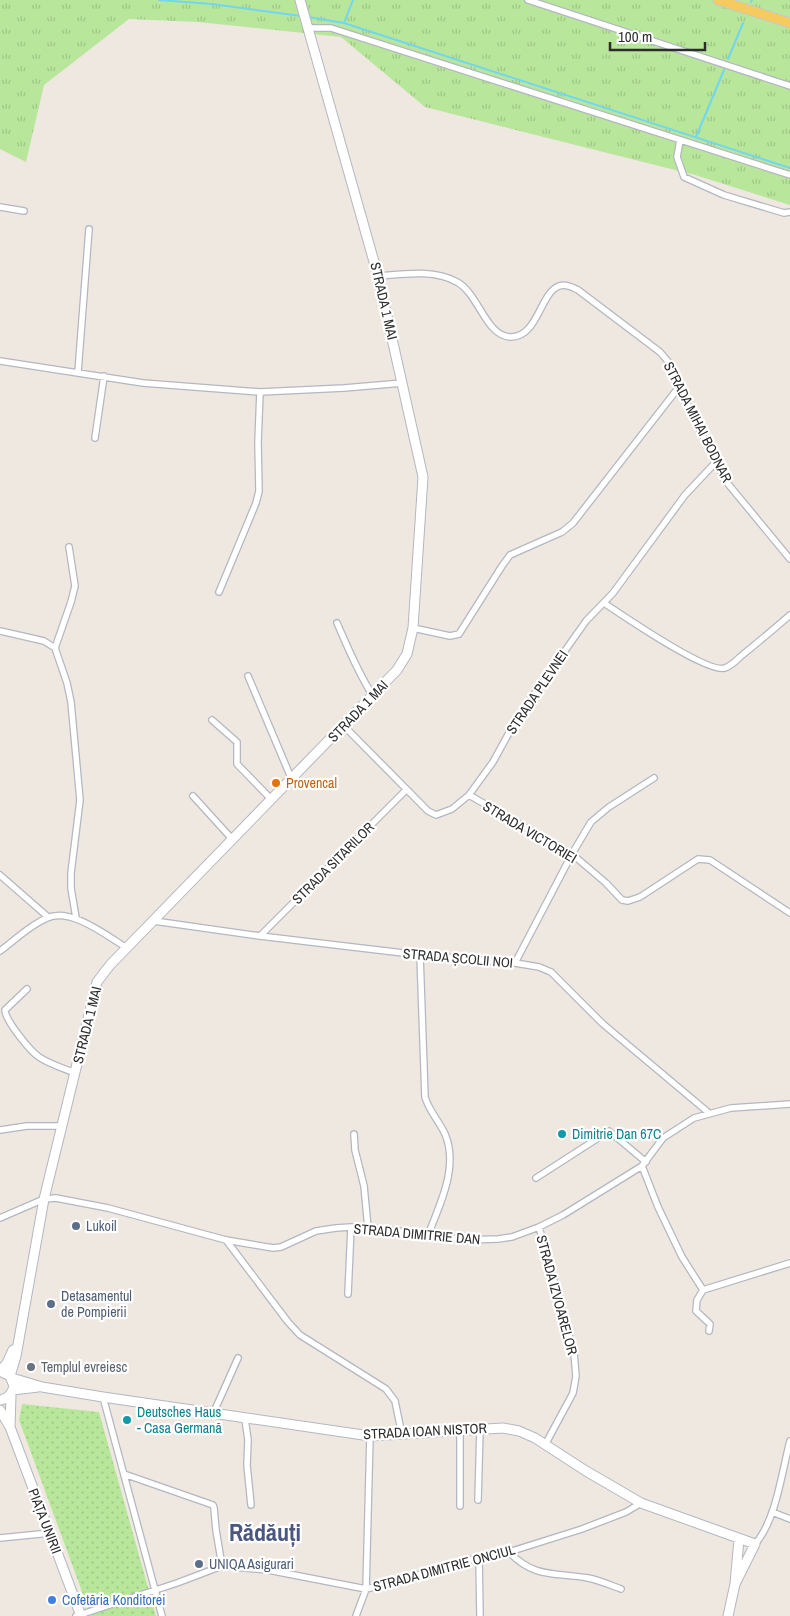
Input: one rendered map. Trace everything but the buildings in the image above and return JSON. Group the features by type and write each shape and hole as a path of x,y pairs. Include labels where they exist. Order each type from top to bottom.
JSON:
{"main road":[{"name":"STRADA 1 MAI","path":"12,1393 14,1386 11,1377 44,1199 97,982 101,975 344,726 397,670 408,654 413,628 423,477 378,276 309,26 300,0"},
{"path":"718,0 790,22"},
{"name":"STRADA 1 MAI","path":"0,1371 7,1363 17,1344"},
{"name":"STRADA IOAN NISTOR","path":"0,1371 11,1377 42,1387 245,1419 370,1436 503,1428 515,1430 535,1438 618,1491 641,1503 755,1544"},
{"name":"STRADA IOAN NISTOR","path":"0,1400 7,1398 12,1393 42,1387"},
{"name":"PIAȚA UNIRII","path":"10,1427 12,1393"},
{"name":"PIAȚA UNIRII","path":"0,1410 10,1427 79,1616"},
{"path":"728,1616 735,1584 739,1539"},
{"path":"735,1584 755,1544"}],"street":[{"path":"528,0 790,86"},
{"path":"309,26 331,28 790,175"},
{"path":"680,140 677,157 684,177 724,195 784,213 790,212"},
{"path":"0,207 24,211"},
{"path":"78,372 89,229"},
{"name":"STRADA MIHAI BODNAR","path":"378,276 426,274 458,282 469,292 492,328 498,333 513,337 522,335 528,329 556,288 567,286 578,290 660,352 671,365 679,387 715,463 733,491 790,559"},
{"path":"0,361 143,383 260,392 403,383"},
{"path":"95,438 104,376"},
{"path":"413,628 450,636 459,634 510,555 562,532 573,523 679,387"},
{"path":"218,592 256,503 259,491 260,392"},
{"name":"STRADA PLEVNEI","path":"344,726 428,811 436,815 452,809 468,795 493,762 516,720 586,621 604,603 685,495 715,463"},
{"path":"69,547 75,586 55,648 67,683 71,702 79,775 80,800 71,873 71,888 76,918"},
{"path":"604,603 672,646 712,667 721,668 730,665 790,615"},
{"path":"337,623 347,650 372,696"},
{"path":"0,631 44,641 55,648"},
{"path":"248,676 292,780"},
{"path":"212,720 237,742 237,764 272,800"},
{"path":"515,963 572,854 591,822 609,807 654,778"},
{"name":"STRADA SITARILOR","path":"260,936 406,790"},
{"name":"STRADA VICTORIEI","path":"468,795 572,854 606,883 622,900 628,901 640,897 698,859 706,858 790,913"},
{"path":"193,796 233,840"},
{"path":"0,875 48,917"},
{"path":"0,951 48,917 66,916 76,918 128,948"},
{"name":"STRADA ȘCOLII NOI","path":"154,921 260,936 539,967 551,972 603,1024 709,1113"},
{"path":"420,955 425,1097 428,1107 445,1134 450,1160 446,1183 428,1235"},
{"path":"27,989 5,1010 8,1021 38,1057 75,1073"},
{"name":"STRADA DIMITRIE DAN","path":"44,1199 65,1199 108,1208 226,1240 273,1248 281,1247 316,1232 351,1227 465,1240 498,1239 512,1237 540,1227 563,1215 644,1164 655,1146 670,1133 694,1118 731,1108 790,1104"},
{"path":"0,1130 26,1126 62,1126"},
{"path":"536,1178 609,1131 644,1164 658,1207 682,1257 703,1290"},
{"path":"354,1134 355,1150 364,1186 368,1228"},
{"path":"0,1218 44,1199"},
{"path":"348,1294 351,1227"},
{"name":"STRADA IZVOARELOR","path":"540,1227 572,1344 576,1370 573,1393 545,1445"},
{"path":"226,1240 300,1335 386,1389 396,1401 402,1435"},
{"path":"709,1331 710,1324 696,1311 697,1300 703,1290 790,1263"},
{"path":"213,1414 238,1358"},
{"path":"103,1397 162,1616"},
{"path":"245,1419 248,1440 247,1465 251,1505"},
{"path":"478,1500 480,1429"},
{"path":"460,1431 460,1506"},
{"path":"356,1616 366,1588 370,1436"},
{"path":"755,1544 760,1538 772,1512 790,1441"},
{"path":"124,1474 213,1505 222,1566"},
{"name":"STRADA DIMITRIE ONCIUL","path":"154,1590 222,1566 268,1570 366,1588 381,1586 429,1570 479,1557 509,1552 591,1525 626,1512 641,1503"},
{"path":"772,1512 790,1519"},
{"path":"0,1538 50,1533"},
{"path":"509,1552 526,1566 544,1574 588,1578 621,1590"},
{"path":"479,1557 480,1616"},
{"name":"PIAȚA UNIRII","path":"79,1616 154,1590"}],"green space":[{"path":"0,0 790,0 790,205 695,175 425,107 341,37 198,22 129,19 44,85 26,162 0,149"},
{"path":"22,1404 99,1412 156,1616 91,1616 19,1420"}],"waterway":[{"path":"159,0 212,4 301,16"},
{"path":"344,23 353,0"},
{"path":"308,17 344,23 790,168"},
{"path":"728,59 743,23"},
{"path":"696,137 724,70"}],"place":[{"name":"Provencal","path":"276,783"},
{"name":"Dimitrie Dan 67C","path":"562,1134"},
{"name":"Lukoil","path":"76,1226"},
{"name":"Detasamentul de Pompierii","path":"51,1304"},
{"name":"Templul evreiesc","path":"31,1367"},
{"name":"Deutsches Haus - Casa Germană","path":"127,1420"},
{"name":"UNIQA Asigurari","path":"199,1564"},
{"name":"Cofetăria Konditorei","path":"52,1600"}],"district":[{"name":"Rădăuți","path":"265,1533"}]}
